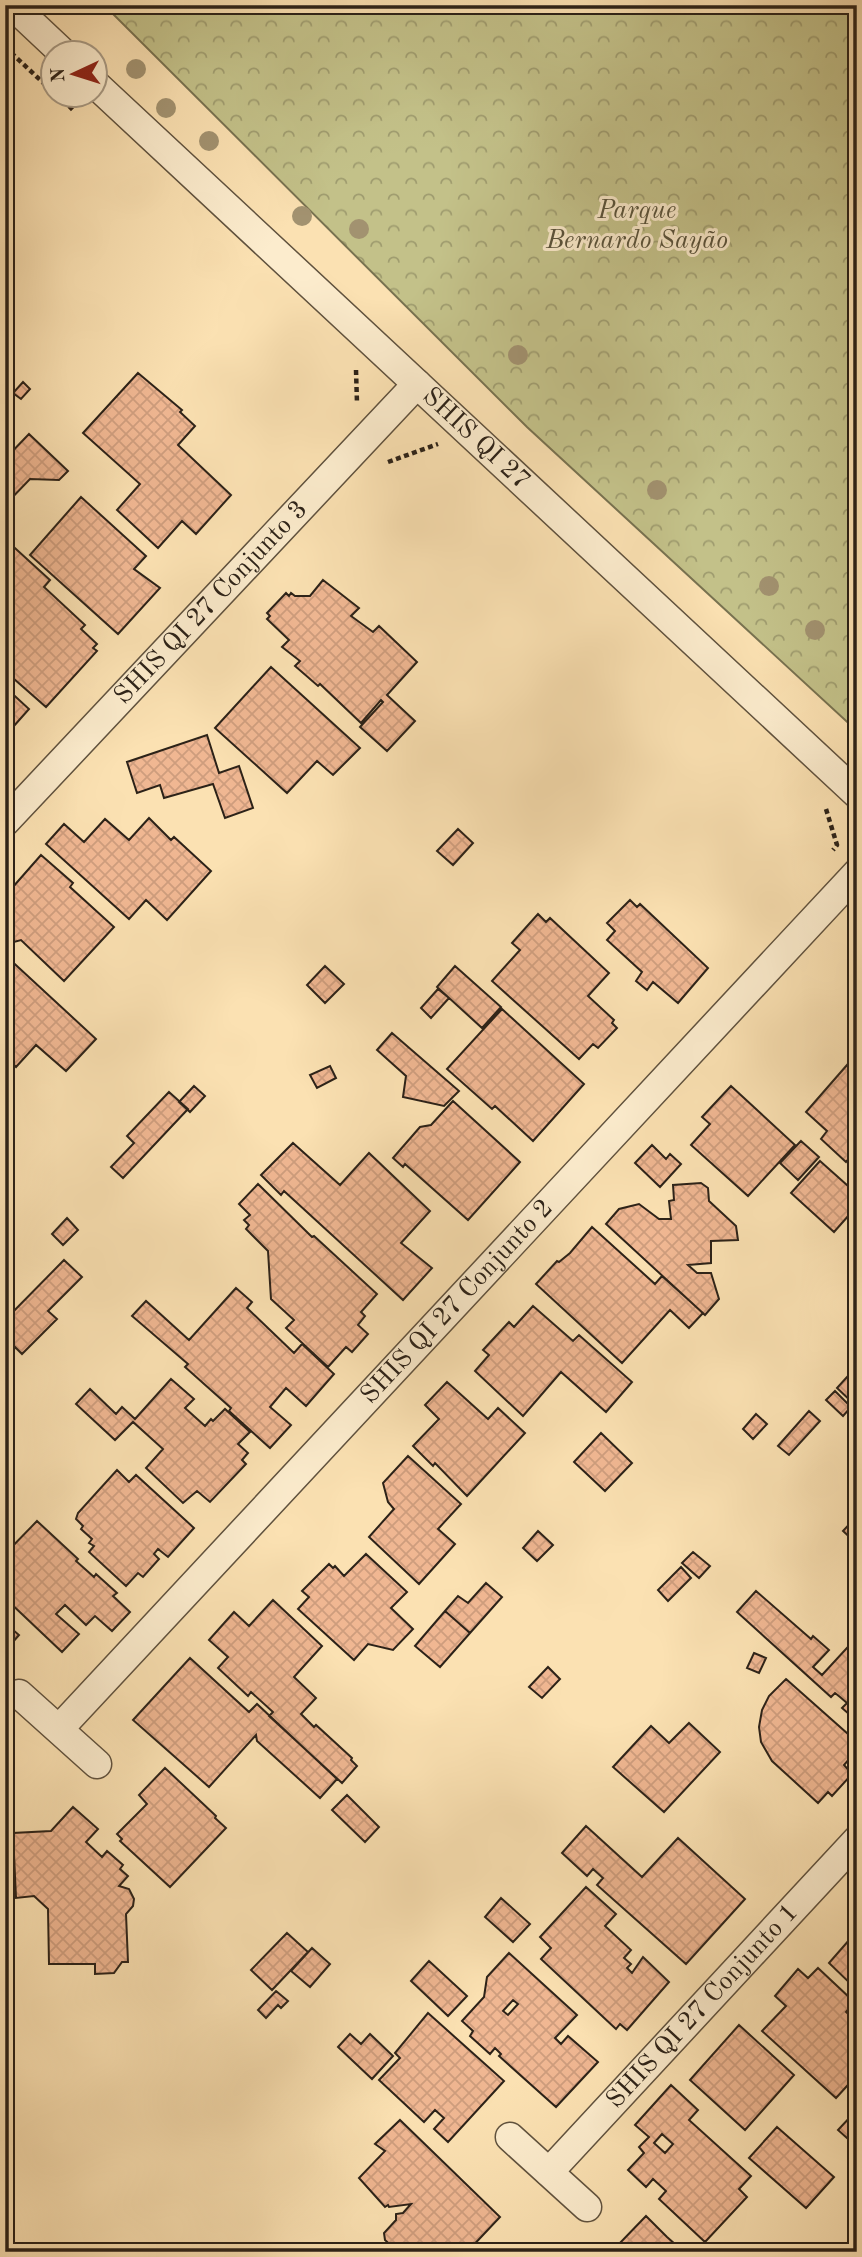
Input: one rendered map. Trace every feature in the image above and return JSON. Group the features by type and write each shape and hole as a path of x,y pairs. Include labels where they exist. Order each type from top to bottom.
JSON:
{"street":[{"path":"12,5 47,38"},
{"name":"SHIS QI 27","path":"108,96 857,794"},
{"name":"SHIS QI 27 Conjunto 3","path":"5,822 417,384"},
{"name":"SHIS QI 27 Conjunto 2","path":"59,1730 857,873"},
{"path":"19,1694 97,1764"},
{"name":"SHIS QI 27 Conjunto 1","path":"549,2172 857,1840"},
{"path":"510,2137 587,2207"}],"path":[{"path":"5,47 38,78"},
{"path":"72,108 77,113"},
{"path":"356,369 358,447 383,464 438,443 448,453"},
{"path":"824,803 837,845 831,854"}],"green space":[{"name":"Parque Bernardo Sayão","path":"104,5 857,5 857,731 527,427"}],"building":[{"path":"138,373 182,410 180,412 195,426 178,445 231,495 196,534 182,521 158,548 117,510 140,484 83,433"},
{"path":"23,382 30,389 21,399 13,393"},
{"path":"29,434 68,471 59,480 30,479 5,505 5,459"},
{"path":"81,497 146,556 134,569 160,588 118,634 30,555"},
{"path":"5,539 50,580 44,587 85,625 81,629 97,644 93,648 97,651 46,707 5,671"},
{"path":"323,580 359,608 351,616 373,632 379,626 417,662 387,695 415,721 387,751 360,727 383,702 381,700 361,723 320,684 318,686 295,666 300,661 282,647 289,640 267,619 270,616 267,613 286,593 289,596 291,593 295,596 310,596"},
{"path":"271,667 360,748 333,775 317,761 287,793 215,728"},
{"path":"5,687 29,709 5,736"},
{"path":"207,735 219,773 239,766 253,808 225,818 213,784 164,798 160,785 137,793 127,762"},
{"path":"149,818 171,840 174,837 211,871 167,920 146,900 129,919 46,844 64,824 84,842 105,819 129,840"},
{"path":"458,829 473,843 453,865 437,851"},
{"path":"41,855 73,883 70,887 114,927 64,981 21,940 14,942 5,934 5,896"},
{"path":"630,900 637,907 640,904 708,968 678,1003 653,982 647,990 636,981 642,972 607,940 615,931 607,923"},
{"path":"538,914 546,922 550,918 609,973 588,996 614,1020 612,1023 617,1028 598,1048 593,1044 579,1059 492,981 520,950 512,943"},
{"path":"5,955 96,1039 66,1071 36,1045 16,1067 5,1057"},
{"path":"325,966 344,984 325,1003 307,985"},
{"path":"455,966 501,1007 482,1028 437,987"},
{"path":"438,989 449,998 431,1018 421,1008"},
{"path":"502,1009 584,1084 533,1141 495,1106 492,1109 447,1069"},
{"path":"392,1033 459,1091 444,1106 403,1097 406,1076 377,1050"},
{"path":"847,1065 857,1073 857,1163 850,1157 846,1162 821,1139 827,1131 806,1112"},
{"path":"330,1066 336,1078 317,1088 310,1075"},
{"path":"194,1086 205,1096 190,1112 179,1102"},
{"path":"731,1086 795,1145 748,1196 691,1145 710,1124 702,1117"},
{"path":"169,1092 188,1109 123,1178 111,1167 134,1143 127,1136"},
{"path":"453,1101 520,1162 468,1220 405,1164 403,1167 393,1158 420,1127 431,1125"},
{"path":"801,1141 819,1157 798,1180 780,1163"},
{"path":"293,1143 340,1185 369,1153 430,1211 401,1243 432,1268 403,1300 284,1191 281,1195 261,1175"},
{"path":"652,1145 666,1159 670,1154 681,1164 660,1187 635,1163"},
{"path":"820,1161 857,1194 857,1206 834,1232 791,1193"},
{"path":"701,1183 708,1188 709,1201 736,1226 738,1240 711,1241 711,1263 688,1265 697,1273 711,1273 719,1299 705,1315 606,1224 619,1209 639,1204 659,1219 671,1219 669,1201 674,1200 673,1185"},
{"path":"258,1184 312,1237 377,1294 361,1312 365,1316 358,1325 368,1334 352,1352 346,1347 328,1367 286,1328 294,1320 271,1299 268,1251 246,1229 249,1225 244,1220 250,1215 239,1204"},
{"path":"67,1218 78,1230 63,1245 52,1234"},
{"path":"592,1227 655,1284 662,1276 703,1313 689,1328 670,1310 622,1363 536,1284 557,1261 570,1253"},
{"path":"64,1260 82,1277 48,1311 57,1319 22,1354 5,1337 5,1320"},
{"path":"236,1288 252,1302 247,1308 294,1353 302,1344 334,1374 306,1406 286,1388 270,1407 291,1425 270,1448 185,1367 188,1364 132,1316 146,1301 189,1340"},
{"path":"533,1306 573,1341 579,1335 632,1382 606,1412 561,1372 523,1416 475,1371 489,1355 483,1350 509,1322 514,1327"},
{"path":"5,1339 15,1348 5,1359"},
{"path":"857,1366 857,1401 854,1404 837,1388"},
{"path":"171,1379 194,1399 185,1408 205,1426 225,1409 250,1432 238,1444 248,1453 242,1460 246,1464 210,1502 197,1491 183,1503 146,1468 163,1449 133,1422 115,1440 76,1404 90,1389 116,1414 122,1407 135,1419"},
{"path":"447,1382 488,1419 498,1408 525,1433 467,1496 435,1463 433,1466 413,1446 439,1419 425,1405"},
{"path":"835,1391 851,1407 843,1416 826,1400"},
{"path":"809,1411 820,1421 789,1455 778,1446"},
{"path":"756,1414 767,1424 753,1439 743,1429"},
{"path":"601,1433 632,1463 605,1491 574,1462"},
{"path":"408,1456 461,1504 438,1529 455,1544 419,1584 369,1537 394,1509 388,1502 383,1483"},
{"path":"117,1470 129,1482 136,1475 194,1528 168,1557 158,1549 154,1554 159,1559 143,1577 138,1573 126,1586 89,1552 94,1546 89,1543 92,1539 81,1529 83,1526 76,1519 78,1513"},
{"path":"857,1516 857,1544 843,1531"},
{"path":"37,1521 78,1559 76,1561 117,1593 113,1596 130,1612 112,1631 95,1616 86,1625 65,1605 56,1614 79,1634 62,1652 5,1598 5,1554"},
{"path":"538,1531 553,1545 537,1561 523,1548"},
{"path":"693,1552 710,1566 699,1578 682,1563"},
{"path":"366,1554 407,1592 391,1608 413,1629 393,1650 368,1644 354,1660 298,1609 309,1597 302,1591 329,1564 333,1568 335,1566 344,1576"},
{"path":"681,1567 691,1578 668,1601 658,1590"},
{"path":"486,1583 502,1597 470,1633 445,1611 458,1596 468,1603"},
{"path":"756,1591 811,1639 813,1636 829,1650 813,1667 822,1675 857,1637 857,1721 842,1708 847,1703 835,1693 831,1697 737,1612"},
{"path":"273,1600 322,1646 294,1677 316,1698 301,1714 352,1758 357,1766 342,1783 269,1716 273,1712 251,1692 248,1696 218,1668 228,1657 209,1640 234,1612 249,1626"},
{"path":"445,1611 470,1633 440,1667 415,1646"},
{"path":"5,1623 19,1635 5,1651"},
{"path":"754,1653 766,1658 759,1673 747,1668"},
{"path":"190,1658 249,1712 257,1704 337,1779 320,1798 257,1741 256,1735 209,1787 133,1720"},
{"path":"548,1667 560,1679 542,1698 529,1687"},
{"path":"786,1679 857,1742 857,1750 844,1765 852,1774 832,1796 828,1792 818,1803 772,1761 761,1742 759,1727 762,1710 769,1696"},
{"path":"689,1723 720,1752 664,1812 613,1767 651,1726 669,1743"},
{"path":"165,1768 226,1828 170,1887 120,1841 122,1839 117,1834 147,1804 139,1795"},
{"path":"347,1795 379,1827 365,1842 332,1810"},
{"path":"73,1807 98,1829 86,1842 102,1857 107,1851 123,1865 120,1869 128,1876 119,1886 129,1889 134,1899 133,1906 126,1914 128,1962 122,1962 114,1973 95,1974 95,1964 49,1964 48,1909 34,1896 16,1898 13,1833 51,1831"},
{"path":"586,1826 642,1877 678,1838 745,1899 686,1964 597,1885 603,1878 593,1869 587,1876 562,1853"},
{"path":"586,1887 616,1914 605,1926 631,1950 624,1958 631,1964 627,1968 632,1973 643,1957 669,1982 627,2030 620,2024 616,2029 541,1959 551,1948 540,1937"},
{"path":"501,1898 530,1924 513,1942 485,1917"},
{"path":"857,1931 857,1990 829,1963"},
{"path":"287,1933 308,1952 272,1990 251,1970"},
{"path":"312,1948 330,1964 310,1987 291,1971"},
{"path":"509,1953 577,2015 555,2038 561,2044 568,2036 598,2062 556,2107 499,2056 501,2054 495,2048 490,2054 470,2036 473,2031 462,2021 484,1997 487,1977","holes":["513,2000 518,2004 508,2015 503,2011"]},
{"path":"429,1961 467,1996 448,2016 411,1981"},
{"path":"818,1968 850,1998 857,1991 857,2010 852,2005 846,2012 857,2022 857,2075 836,2098 762,2031 786,2006 775,1996 798,1969 808,1978"},
{"path":"276,1991 288,2001 281,2008 278,2005 266,2018 258,2010"},
{"path":"428,2013 504,2081 448,2142 434,2129 444,2118 435,2110 424,2122 379,2080 400,2058 395,2053"},
{"path":"739,2025 794,2075 745,2130 690,2080"},
{"path":"350,2034 361,2044 370,2034 393,2056 372,2079 338,2047"},
{"path":"671,2085 698,2110 689,2120 751,2176 739,2189 747,2197 705,2242 659,2199 666,2191 653,2179 646,2187 628,2170 644,2153 639,2147 649,2137 635,2125","holes":["662,2134 673,2144 665,2153 654,2143"]},
{"path":"851,2116 857,2121 857,2147 838,2130"},
{"path":"400,2120 500,2217 467,2252 455,2246 449,2252 394,2252 395,2249 385,2240 384,2233 396,2220 396,2214 403,2213 411,2204 385,2207 359,2178 385,2151 375,2144"},
{"path":"777,2127 834,2177 806,2208 749,2158"},
{"path":"646,2216 684,2252 619,2252 622,2249 618,2245"}]}
